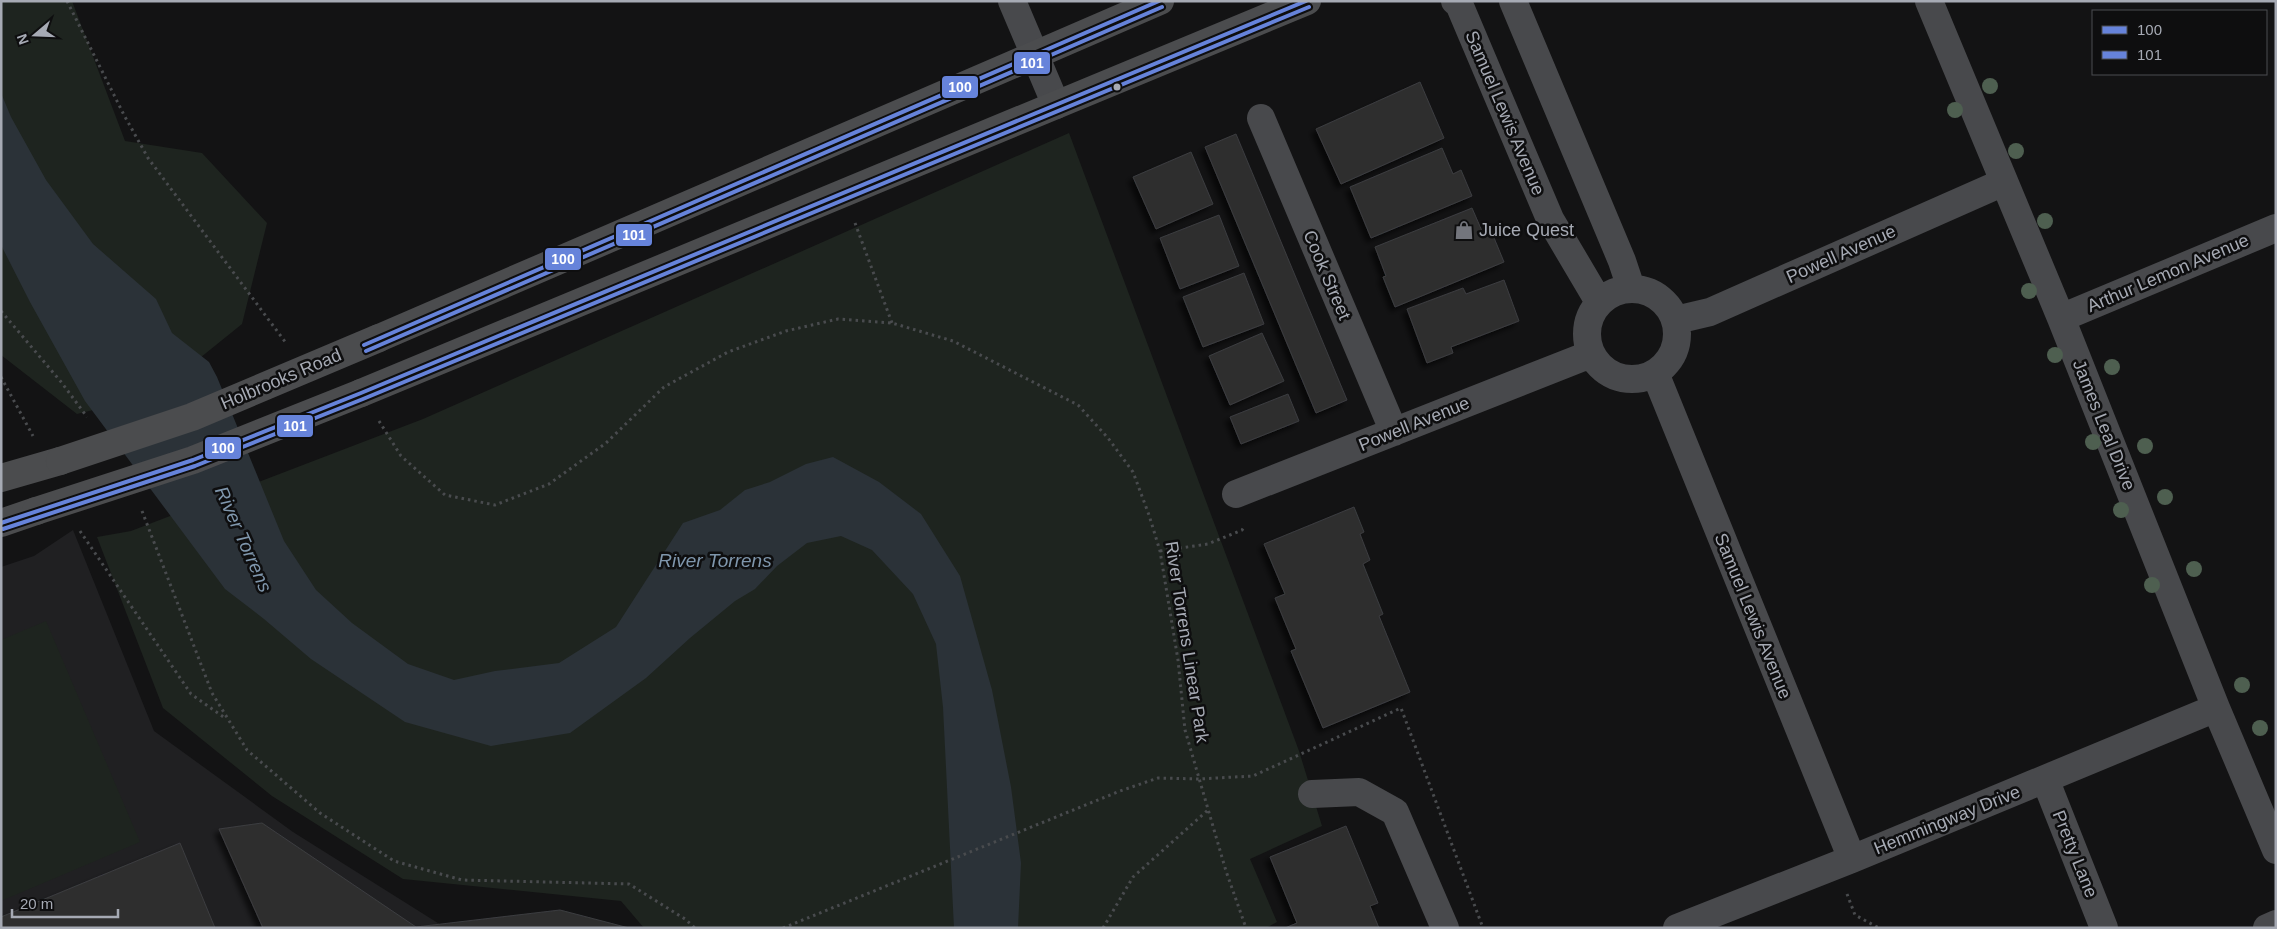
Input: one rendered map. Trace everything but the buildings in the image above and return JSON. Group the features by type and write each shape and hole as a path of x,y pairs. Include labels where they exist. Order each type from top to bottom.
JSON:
{"main road":[{"name":"Holbrooks Road","path":"1,478 60,461 192,417 1160,1"},
{"path":"1,523 193,460 361,393 1307,1"}],"street":[{"path":"1012,1 1056,105"},
{"name":"Samuel Lewis Avenue","path":"1455,1 1458,4 1550,218 1599,302"},
{"path":"1513,1 1631,288"},
{"name":"James Leal Drive","path":"1929,1 2061,318 2216,708 2276,850"},
{"name":"Cook Street","path":"1261,118 1394,432"},
{"name":"Powell Avenue","path":"1676,320 1710,312 2004,182"},
{"name":"Arthur Lemon Avenue","path":"2061,318 2276,228"},
{"path":"1631,288 1646,290 1659,297 1670,307 1676,320 1678,336 1675,350 1667,364 1655,373 1641,379 1626,379 1612,375 1600,366 1592,354 1588,341 1587,327 1591,314 1599,302 1608,294 1631,288"},
{"name":"Powell Avenue","path":"1236,494 1592,354"},
{"name":"Samuel Lewis Avenue","path":"1655,373 1852,859"},
{"name":"Hemmingway Drive","path":"1677,928 1852,859 2216,708"},
{"name":"Pretty Lane","path":"2045,779 2104,928"},
{"path":"1312,794 1359,792 1395,812 1445,928"},
{"path":"2267,928 2276,924"}],"path":[{"path":"67,1 124,115 148,158 305,368"},
{"path":"843,192 892,324"},
{"path":"1,311 62,382 89,420"},
{"name":"River Torrens Linear Park","path":"361,393 402,456 445,496 495,505 549,484 606,443 664,387 728,352 786,331 838,319 892,324 953,341 1078,405 1108,438 1133,472 1160,551 1178,660 1184,730 1226,871 1246,928"},
{"path":"1,377 34,439"},
{"path":"143,512 212,693 246,750 320,813 394,861 462,880 629,884 685,919 695,928"},
{"path":"80,532 191,694 228,720"},
{"path":"783,928 1120,791 1158,778 1199,779"},
{"path":"1103,928 1133,877 1208,810"},
{"path":"1839,898 1847,894 1855,915 1879,928"}],"shaded area":[{"path":"1,1 72,1 125,141 202,153 267,223 242,324 154,395 77,414 1,355"},
{"path":"1069,133 1299,751 1322,826 1250,859 1277,922 1266,928 644,928 621,901 403,879 272,796 163,708 97,537 131,531 423,419"},
{"path":"73,530 154,731 293,832 441,925 466,928 1,928 1,567 34,556"},
{"path":"46,621 140,842 1,901 1,640"}],"water":[{"name":"River Torrens","path":"1,93 11,117 46,180 93,244 156,299 172,333 209,362 217,377 284,541 316,590 352,623 408,664 454,680 495,671 559,663 616,627 683,523 720,510 745,490 770,482 806,464 833,457 879,482 921,514 960,576 992,690 1011,787 1021,863 1018,928 954,928 943,707 936,644 913,594 872,550 841,536 807,543 777,566 755,589 735,601 690,638 646,678 570,733 491,746 405,722 311,659 225,589 85,401 1,245"}],"transit line":[{"name":"100","path":"364,345 1159,1"},
{"name":"100","path":"1,523 193,460 361,393 1306,1"},
{"name":"101","path":"366,351 1162,7"},
{"name":"101","path":"3,529 195,466 363,399 1309,7"}],"place":[{"name":"Juice Quest","path":"1464,230"}]}
